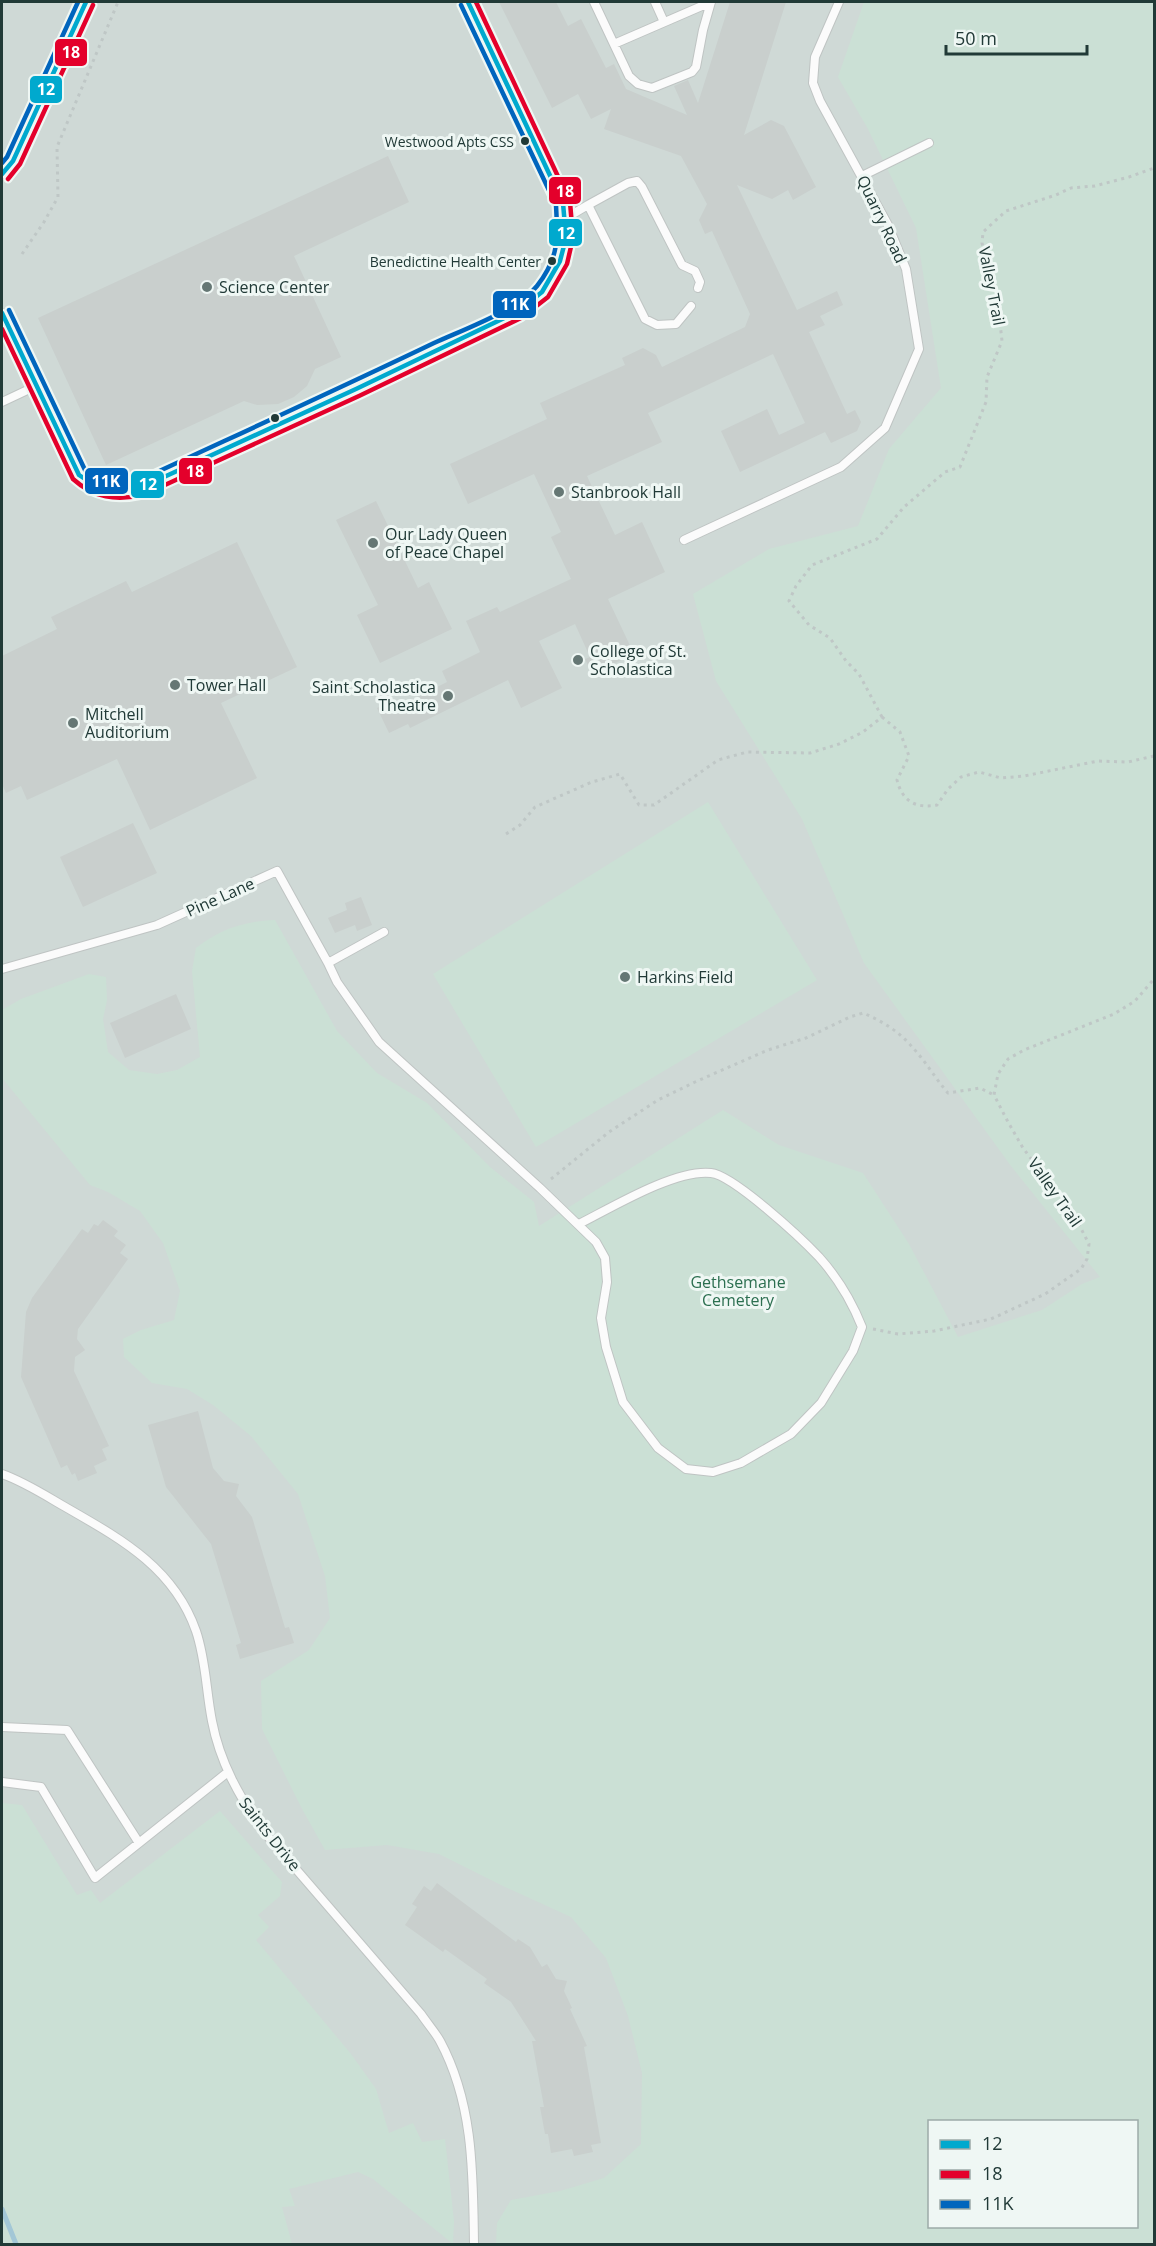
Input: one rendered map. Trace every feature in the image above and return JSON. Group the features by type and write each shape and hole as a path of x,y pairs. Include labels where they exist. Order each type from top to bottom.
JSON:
{"lane":[{"path":"2,174 13,161 86,2"},
{"path":"2,317 80,475 98,489 118,493 140,488 517,312 542,292 561,261 566,238 566,218 563,203 468,2"},
{"path":"594,2 628,76 638,84 652,88 692,72 696,67 711,2"},
{"path":"655,2 664,22"},
{"path":"614,44 711,2"},
{"name":"Quarry Road","path":"684,540 841,467 885,428 919,349 906,269 888,225 820,101 813,83 815,57 839,2"},
{"path":"862,176 929,143"},
{"path":"566,218 628,183 637,181 682,264 695,271 700,282 698,288"},
{"path":"588,205 645,319 657,325 676,324 691,306"},
{"path":"2,402 36,386"},
{"name":"Pine Lane","path":"2,969 157,925 277,871 328,963"},
{"path":"384,932 328,963 337,982 379,1042 596,1242 605,1258 607,1282 600,1318 606,1347 623,1402 658,1449 686,1469 713,1472 741,1463 791,1434 821,1403 853,1351 862,1327 846,1293 819,1257 727,1178 711,1173 675,1178 627,1199 579,1224"},
{"name":"Saints Drive","path":"2,1474 51,1499 141,1554 178,1594 195,1630 204,1663 212,1724 228,1772 242,1802 264,1832 421,2014 440,2041 465,2110 472,2163 474,2244"},
{"path":"2,1727 68,1730 139,1843"},
{"path":"2,1782 41,1787 95,1878 228,1772"}],"path":[{"path":"22,254 58,197 57,147 118,2"},
{"name":"Valley Trail","path":"882,717 859,674 846,661 830,638 809,625 789,601 796,586 812,565 877,539 904,507 945,472 960,467 986,402 987,377 1002,341 997,295 982,243 983,232 1006,211 1071,188 1095,186 1155,168"},
{"path":"506,834 520,825 535,807 592,782 620,774 639,805 654,805 717,760 747,752 810,753 840,744 863,732 882,717 900,732 909,756 897,780 899,790 907,801 924,807 937,805 948,789 961,777 979,772 1001,778 1024,776 1098,760 1128,762 1155,756"},
{"path":"540,1188 609,1132 658,1100 768,1050 806,1038 850,1017 863,1013 894,1030 913,1047 933,1076 948,1092 980,1088 994,1095 998,1074 1008,1059 1024,1050 1114,1014 1135,1000 1155,979"},
{"name":"Valley Trail","path":"862,1327 897,1334 934,1332 991,1319 1045,1294 1081,1269 1087,1259 1089,1244 1075,1217 1023,1148 994,1095"}],"shaded area":[{"name":"College of St. Scholastica","path":"2,2 1154,2 1154,1318 435,1796 928,2224 928,2228 933,2228 961,2244 2,2244"}],"green space":[{"name":"Gethsemane Cemetery","path":"864,2 1154,2 1154,2244 496,2244 497,2223 511,2200 560,2191 604,2178 641,2144 642,2073 628,2016 606,1958 571,1917 439,1854 387,1845 325,1850 262,1729 261,1681 309,1650 330,1618 325,1576 298,1494 251,1436 213,1405 187,1389 152,1383 124,1357 123,1339 141,1330 174,1320 180,1291 163,1243 140,1211 108,1192 90,1185 2,1078 2,1010 21,999 89,974 106,977 107,1000 103,1019 108,1052 129,1070 157,1074 177,1070 200,1057 192,971 196,948 233,927 275,920 337,1031 377,1073 427,1103 490,1167 534,1202 539,1226 723,1110 779,1145 863,1173 909,1244 958,1337 1042,1310 1082,1284 1100,1277 1011,1166 864,963 802,819 716,681 693,594 769,549 858,526 889,449 941,388 916,228 868,129 838,77"},
{"name":"Harkins Field","path":"708,802 817,980 536,1147 433,974"},
{"path":"2,1803 22,1805 77,1895 91,1890 100,1903 220,1811 282,1882 280,1896 258,1915 269,1927 256,1940 351,2054 376,2089 389,2133 413,2123 422,2142 445,2139 454,2221 453,2244 373,2179 358,2172 289,2189 295,2206 282,2207 292,2244 2,2244"}],"building":[{"path":"499,2 556,2 568,26 581,19 606,68 614,64 626,89 687,115 674,86 688,80 698,103 730,2 786,2 744,135 771,120 784,126 816,187 793,200 788,190 772,199 737,185 797,310 837,291 843,305 820,316 825,325 809,332 847,414 855,410 861,422 857,431 831,443 825,432 740,472 721,431 767,409 779,435 805,423 773,354 648,413 662,442 587,476 615,535 642,522 665,572 608,599 634,654 592,674 585,659 590,657 575,624 539,641 562,688 521,708 508,680 410,728 408,724 389,733 377,708 395,700 405,703 447,682 442,671 480,652 466,621 497,607 500,612 571,579 551,537 561,532 534,474 468,504 450,464 547,419 540,403 625,365 622,358 643,348 656,355 662,367 745,327 750,314 712,231 705,234 699,220 707,204 681,156 604,129 611,109 591,119 578,94 552,108"},
{"name":"Science Center","path":"388,156 409,202 294,256 341,357 315,369 307,386 294,397 278,404 257,405 244,401 106,465 38,318"},
{"path":"376,501 418,588 429,582 452,629 380,663 357,615 378,605 336,520"},
{"name":"Tower Hall","path":"237,542 297,667 221,703 257,778 150,830 117,759 27,800 21,786 6,793 2,784 2,656 57,629 51,617 126,581 132,592"},
{"path":"133,823 157,873 83,907 60,857"},
{"path":"361,897 372,925 357,931 355,925 335,933 328,918 347,910 345,903"},
{"path":"176,994 191,1029 125,1058 110,1023"},
{"path":"103,1220 118,1231 114,1236 126,1245 120,1253 128,1259 78,1329 77,1339 85,1350 75,1357 74,1371 109,1446 102,1449 107,1460 94,1466 97,1473 78,1481 75,1473 72,1475 67,1465 61,1468 21,1377 26,1312 32,1298 82,1229 88,1233 94,1224 98,1226"},
{"path":"198,1411 213,1468 224,1481 239,1484 236,1496 252,1517 285,1628 289,1627 294,1643 240,1659 236,1645 241,1643 211,1544 166,1487 148,1425"},
{"path":"437,1883 516,1942 518,1939 530,1947 542,1967 547,1964 556,1979 567,1981 564,1991 587,2046 584,2047 601,2143 591,2145 593,2152 574,2156 572,2149 551,2153 540,2107 544,2107 532,2041 536,2041 511,2002 484,1983 487,1979 445,1949 443,1952 405,1925 417,1907 412,1904 424,1886 431,1891"}],"waterway":[{"path":"2,2209 16,2244"}],"transit line":[{"name":"11K","path":"2,163 7,157 78,2"},
{"name":"12","path":"2,174 13,161 86,2"},
{"name":"12","path":"2,313 79,475 101,487 123,490 140,488 517,312 542,292 560,261 566,238 563,203 468,2"},
{"name":"18","path":"2,329 73,479 97,494 124,498 143,495 359,396 521,318 548,297 567,264 573,238 570,202 476,2"},
{"name":"18","path":"8,179 20,164 93,5"},
{"name":"11K","path":"9,310 85,470 98,478 123,483 138,481 489,319 517,303 537,286 550,266 557,238 556,205 461,5"}],"place":[{"name":"Westwood Apts CSS","path":"525,141"},
{"name":"Benedictine Health Center","path":"552,261"},
{"name":"Science Center","path":"207,287"},
{"name":"Stanbrook Hall","path":"559,492"},
{"name":"Our Lady Queen of Peace Chapel","path":"373,543"},
{"name":"College of St. Scholastica","path":"578,660"},
{"name":"Tower Hall","path":"175,685"},
{"name":"Saint Scholastica Theatre","path":"448,696"},
{"name":"Mitchell Auditorium","path":"73,723"},
{"name":"Harkins Field","path":"625,977"}]}
